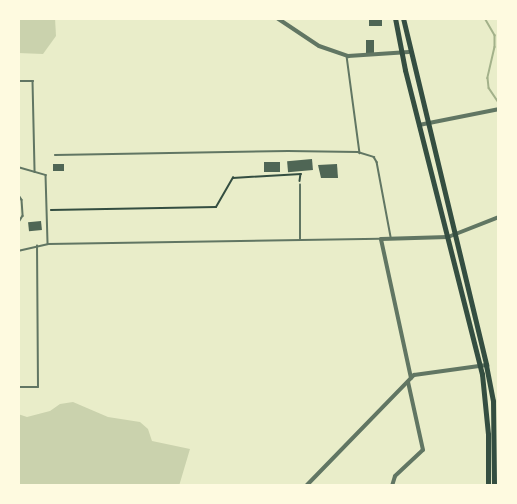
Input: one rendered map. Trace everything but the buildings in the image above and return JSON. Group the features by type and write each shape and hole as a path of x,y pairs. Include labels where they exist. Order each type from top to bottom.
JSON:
{"main road":[{"path":"395,18 419,125 492,402 494,486"},
{"path":"403,18 409,52 456,236 483,366 488,434 488,486"}],"street":[{"path":"277,18 319,46 346,55 357,57 409,52"},
{"path":"419,125 499,109"},
{"path":"392,486 394,476 423,450 381,239 456,236 499,217"},
{"path":"306,486 414,375 483,366"}],"lane":[{"path":"346,55 360,153"},
{"path":"18,81 33,81 35,172"},
{"path":"55,155 288,151 360,153 374,158 377,162 391,238"},
{"path":"18,167 46,175 48,244"},
{"path":"300,185 300,241"},
{"path":"18,194 22,200 23,216 18,224"},
{"path":"18,251 48,244 381,239"},
{"path":"18,387 39,387 37,245"}],"path":[{"path":"47,210 216,207 233,178 301,174 300,185"}],"green space":[{"path":"18,18 55,18 56,36 43,54 18,53"},
{"path":"73,402 108,417 140,422 148,429 152,441 190,449 179,486 18,486 18,414 27,417 50,411 60,404"}],"waterway":[{"path":"485,18 495,35 495,47 488,78 489,88 499,103"}]}
